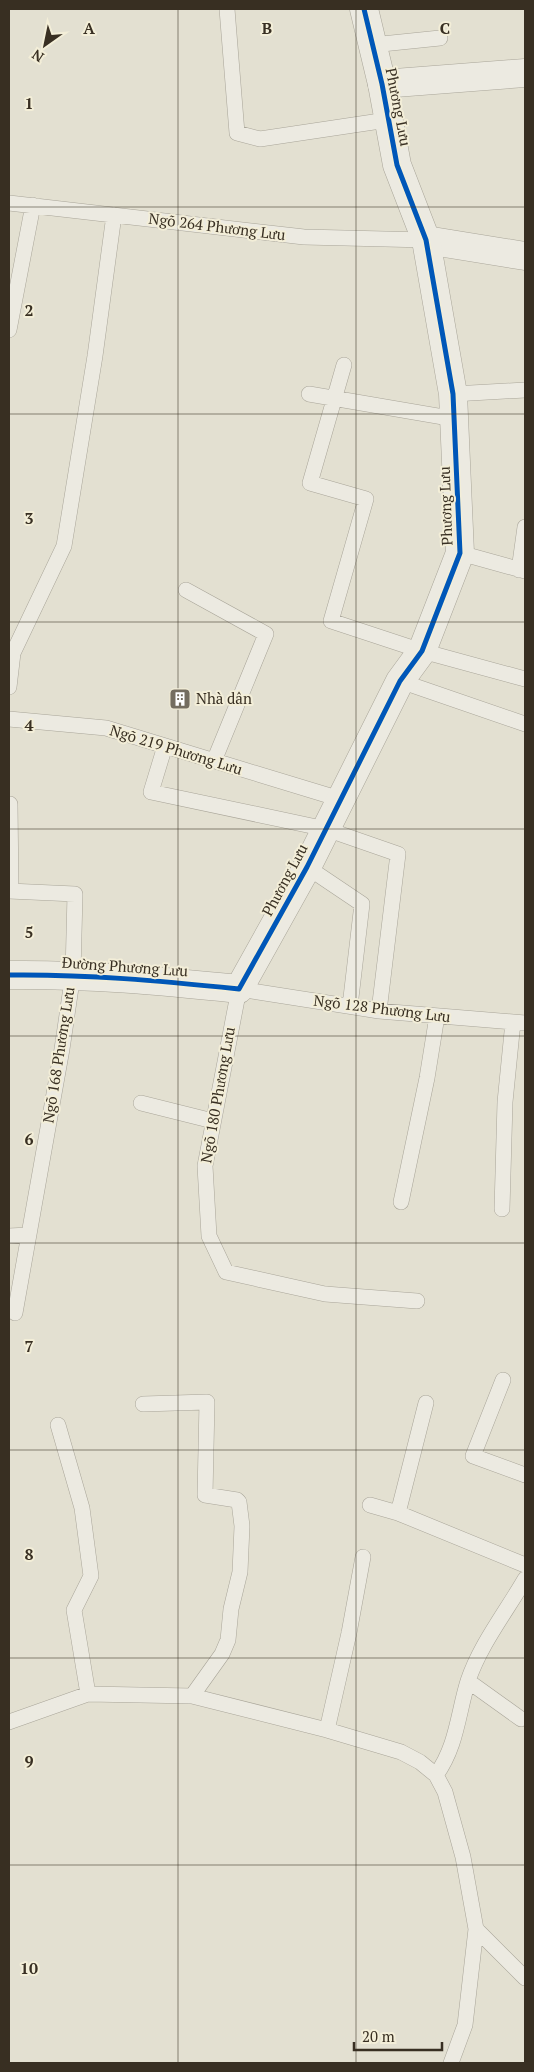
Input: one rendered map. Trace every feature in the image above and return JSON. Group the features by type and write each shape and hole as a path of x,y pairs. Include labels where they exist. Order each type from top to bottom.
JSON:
{"street":[{"name":"Phương Lưu","path":"239,990 307,867 400,681 422,650 460,553 454,406 426,240 397,165 387,120 382,84 364,9"},
{"path":"382,84 525,73"},
{"path":"426,240 525,256"},
{"name":"Đường Phương Lưu","path":"9,975 73,974 141,978 239,990"}],"lane":[{"path":"227,9 237,133 260,139 387,120"},
{"path":"372,45 440,38"},
{"name":"Ngõ 264 Phương Lưu","path":"9,203 304,237 426,240"},
{"path":"9,330 33,205"},
{"path":"9,687 14,653 64,546 95,356 114,215"},
{"path":"344,364 310,483 366,499 331,621 422,650 525,679"},
{"path":"309,394 334,398 454,406 525,390"},
{"path":"460,553 522,571 525,526"},
{"path":"186,590 266,634 214,761"},
{"path":"400,681 525,724"},
{"name":"Ngõ 219 Phương Lưu","path":"9,719 106,728 340,800"},
{"path":"165,746 151,792 326,829 398,854 379,1011"},
{"path":"10,804 10,891"},
{"path":"307,867 362,904 350,1006"},
{"name":"Ngõ 168 Phương Lưu","path":"10,891 75,894 73,974 15,1313"},
{"name":"Ngõ 128 Phương Lưu","path":"239,990 379,1011 519,1023"},
{"name":"Ngõ 180 Phương Lưu","path":"239,990 204,1166 209,1236 226,1272 325,1294 417,1301"},
{"path":"401,1202 427,1078 437,1016"},
{"path":"502,1209 505,1102 519,1023"},
{"path":"141,1103 213,1121"},
{"path":"9,1236 29,1235"},
{"path":"503,1380 473,1456 525,1475"},
{"path":"143,1404 207,1402 205,1496 239,1502 242,1526 240,1572 231,1609 228,1640 222,1654 192,1696"},
{"path":"398,1513 426,1403"},
{"path":"58,1425 82,1508 91,1576 74,1610 88,1694"},
{"path":"370,1504 398,1513 525,1564"},
{"path":"327,1730 349,1633 363,1557"},
{"path":"436,1775 451,1750 468,1681 476,1662 525,1579"},
{"path":"468,1681 521,1719"},
{"path":"9,1722 88,1694 192,1696 327,1730 400,1752 420,1762 436,1775 451,1808 476,1929 465,2025 451,2063"},
{"path":"476,1929 525,1978"}],"cycle path":[{"path":"9,975 95,977 239,989 307,867 400,681 422,651 460,553 453,394 426,240 397,165 382,84 364,9"}],"place":[{"name":"Nhà dân","path":"180,699"}]}
